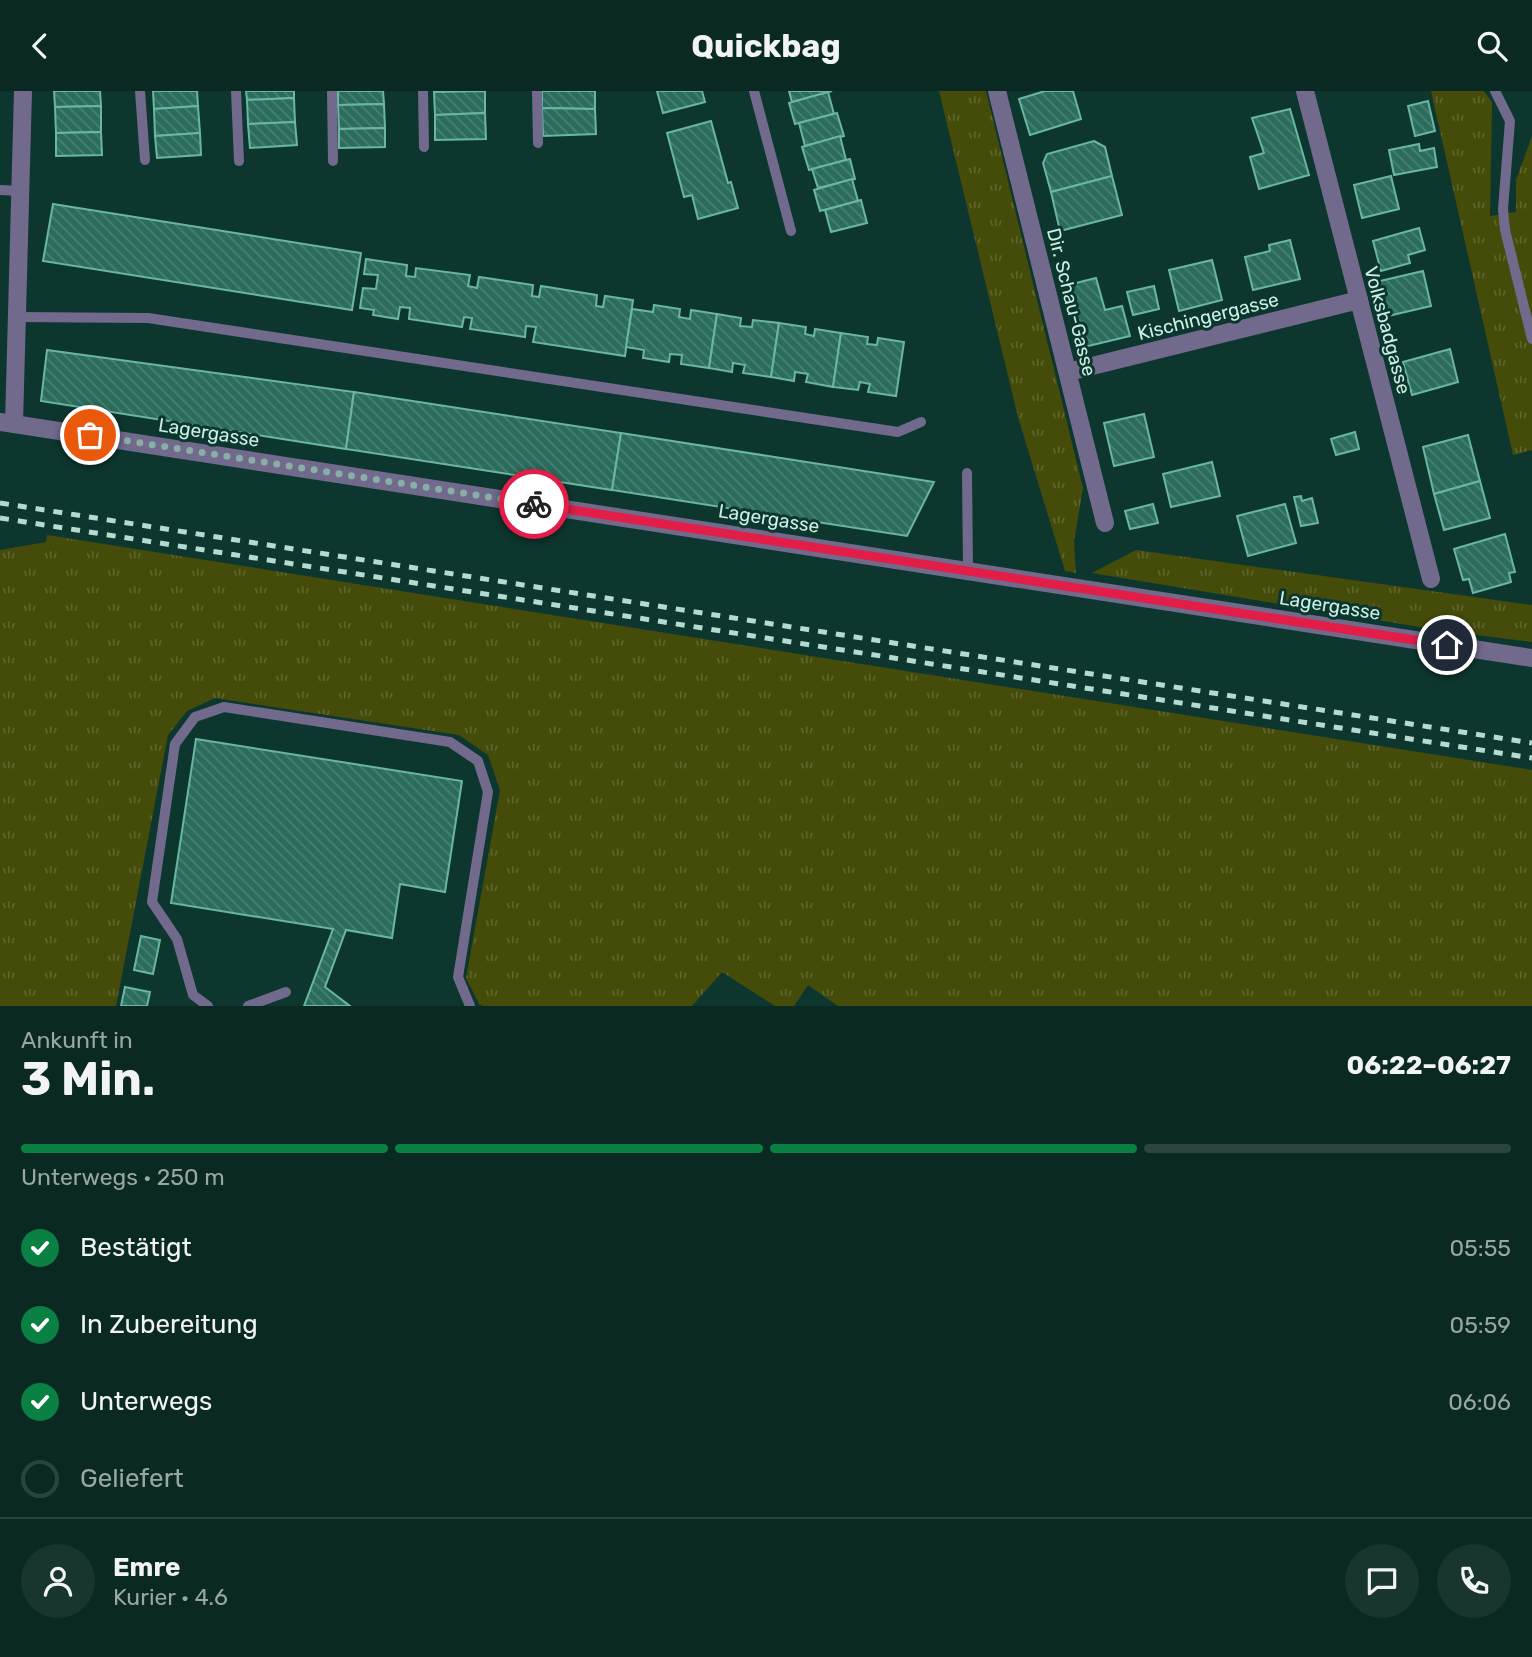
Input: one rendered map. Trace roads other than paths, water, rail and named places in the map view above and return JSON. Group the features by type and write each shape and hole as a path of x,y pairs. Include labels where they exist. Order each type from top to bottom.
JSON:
{"street":[{"path":"7,423 16,317 23,91"},
{"name":"Dir. Schau-Gasse","path":"997,91 1105,523"},
{"name":"Volksbadgasse","path":"1305,91 1431,579"},
{"name":"Kischingergasse","path":"1068,372 1359,300"},
{"name":"Lagergasse","path":"7,423 1532,659"}],"lane":[{"path":"141,91 145,160"},
{"path":"236,91 239,161"},
{"path":"332,91 333,161"},
{"path":"423,91 425,147"},
{"path":"537,91 538,143"},
{"path":"754,91 790,231"},
{"path":"1495,91 1510,121 1503,209 1505,230 1532,339"},
{"path":"0,190 21,191"},
{"path":"16,317 148,318 898,432 921,422"},
{"path":"967,473 968,570"},
{"path":"208,1006 192,995 177,939 152,902 175,744 195,717 224,707 450,742 478,761 488,792 458,978 470,1006"},
{"path":"248,1006 286,992"}],"railway":[{"path":"0,503 1532,743"},
{"path":"0,518 1532,758"}]}
